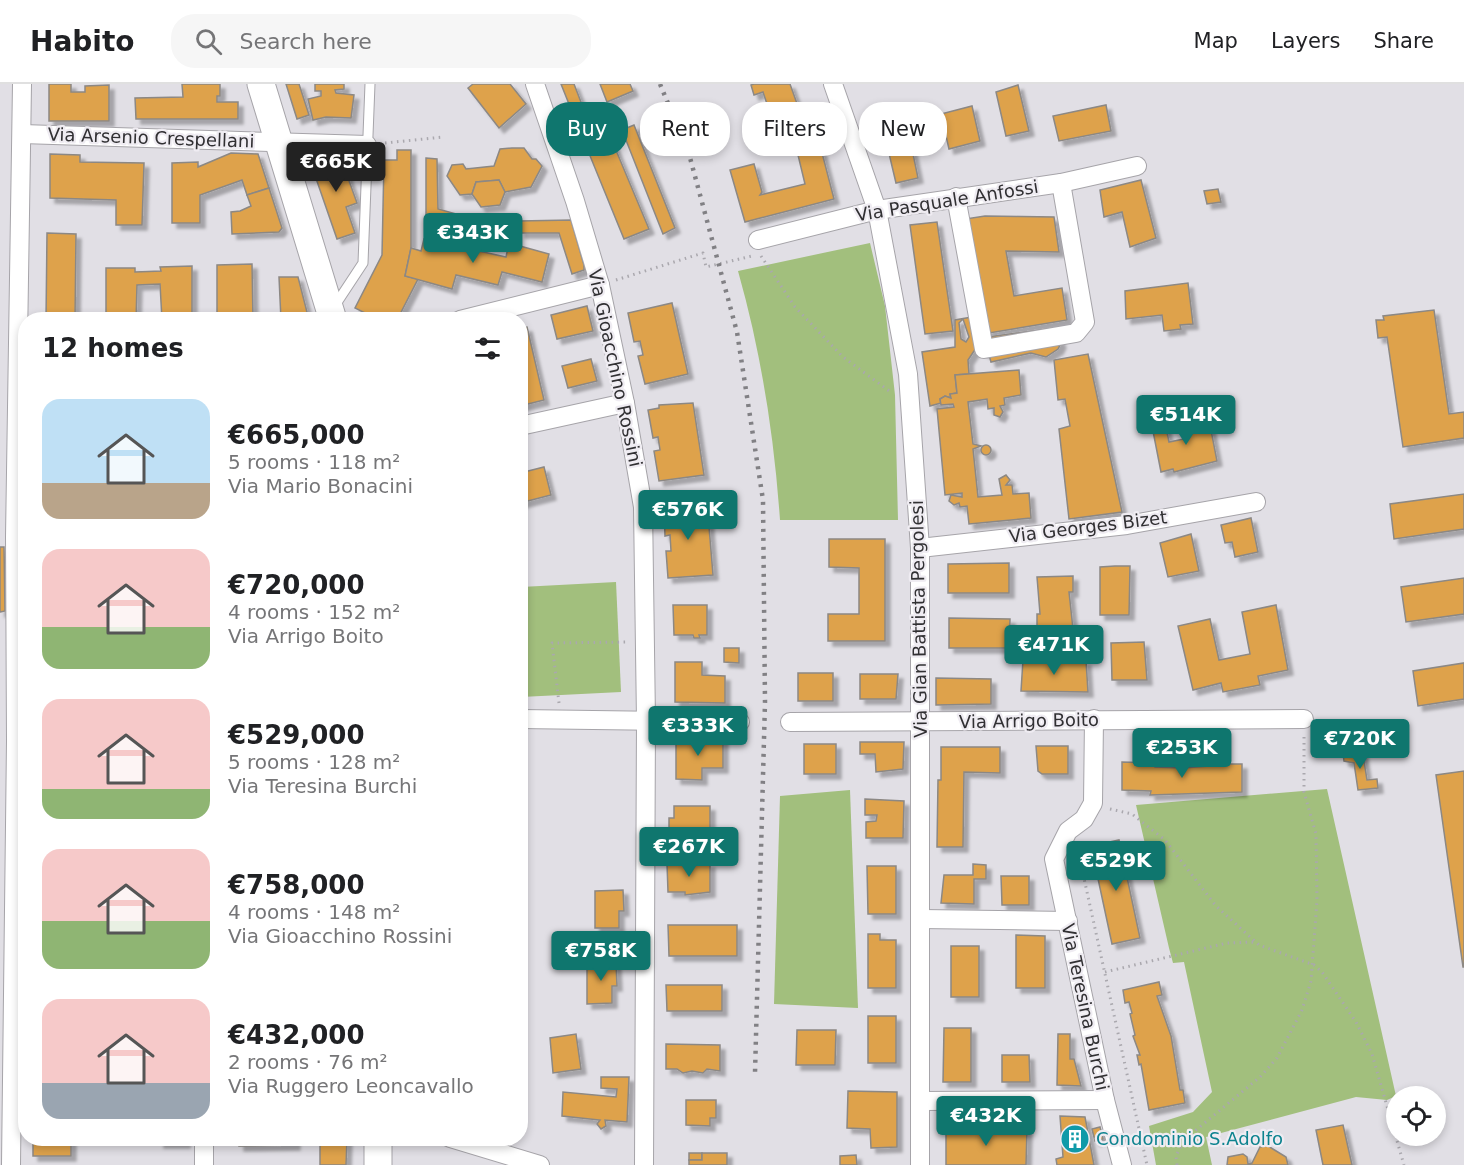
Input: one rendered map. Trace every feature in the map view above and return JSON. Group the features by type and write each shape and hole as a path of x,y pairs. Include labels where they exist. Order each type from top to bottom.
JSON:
{"main road":[{"path":"261,84 281,142 331,312"},
{"path":"378,1146 378,1165"}],"street":[{"name":"Via Arsenio Crespellani","path":"22,84 22,312"},
{"name":"Via Gioacchino Rossini","path":"535,84 575,201 600,285 625,403 643,507 646,721 644,1165"},
{"name":"Via Gian Battista Pergolesi","path":"833,84 877,210 908,374 920,548 920,1165"},
{"name":"Via Arsenio Crespellani","path":"22,134 367,145"},
{"name":"Via Pasquale Anfossi","path":"759,247 877,210 956,196 1062,183 1137,166"},
{"path":"956,196 984,349 1076,333 1085,322 1062,183"},
{"path":"492,312 600,285"},
{"path":"0,355 18,354"},
{"path":"528,424 625,403"},
{"name":"Via Georges Bizet","path":"920,548 1126,525 1256,502"},
{"name":"Via Arsenio Crespellani","path":"11,1165 14,713 18,606"},
{"path":"528,719 740,722"},
{"name":"Via Teresina Burchi","path":"1094,719 1093,803 1084,819 1068,831 1054,859 1105,1100 1122,1165"},
{"name":"Via Arrigo Boito","path":"790,722 1303,719"},
{"path":"921,919 1068,921"},
{"path":"921,1101 1105,1100"},
{"path":"204,1146 204,1165"},
{"path":"477,1146 540,1165"}],"lane":[{"path":"334,312 363,263 370,84"}],"path":[{"path":"367,145 443,137"},
{"path":"759,247 795,307 843,357 910,406"},
{"path":"600,285 703,253 706,267 738,260"},
{"path":"560,720 552,643 645,641"},
{"path":"1177,1165 1176,1156 1184,1140 1260,1077 1277,1058 1302,1010 1314,965 1317,900 1316,834 1304,792 1303,719"},
{"path":"1101,808 1132,814 1150,826 1166,840 1215,906 1256,942 1314,965 1339,994 1371,1054 1404,1165"},
{"path":"1076,840 1147,1165"},
{"path":"1105,972 1227,943 1256,942"}],"green space":[{"path":"870,243 885,306 895,395 898,520 780,520 765,394 738,271"},
{"path":"616,582 621,692 528,697 528,587"},
{"path":"1327,789 1394,1086 1386,1086 1386,1100 1356,1097 1206,1137 1212,1165 1156,1165 1149,1126 1193,1112 1212,1092 1184,962 1173,963 1136,805"},
{"path":"850,790 858,1008 774,1004 780,796"}],"building":[{"path":"49,84 71,84 71,92 85,92 85,86 109,85 109,121 49,121"},
{"path":"182,84 220,84 220,96 217,96 217,102 238,102 238,119 136,119 135,98 183,97"},
{"path":"286,84 299,84 309,115 297,119"},
{"path":"315,84 344,84 344,89 335,90 336,93 354,95 351,118 326,117 313,120 308,99 321,96 321,91 315,91"},
{"path":"473,84 510,84 526,104 499,128 468,88"},
{"path":"561,84 574,84 581,102 568,102"},
{"path":"600,84 630,84 633,91 607,102"},
{"path":"790,84 796,102 766,102 763,92 754,95 751,85"},
{"path":"1018,85 1029,131 1006,136 996,92"},
{"path":"1106,105 1111,131 1059,141 1053,116"},
{"path":"972,106 980,141 949,149 947,112"},
{"path":"634,125 640,140 640,156 646,156 675,228 663,234 628,145 628,128"},
{"path":"524,148 532,159 536,159 542,166 531,187 505,192 499,180 476,182 472,194 460,195 447,176 452,165 463,164 466,169 494,166 500,149"},
{"path":"397,150 411,150 411,248 405,276 418,279 401,312 363,312 355,308 382,255 384,160 397,160"},
{"path":"231,153 258,154 269,188 247,195 242,180 200,195 200,223 172,223 172,163 198,162 198,167"},
{"path":"339,153 357,203 346,207 355,233 337,239 311,164"},
{"path":"50,154 80,155 80,162 144,163 142,225 116,225 116,200 50,198"},
{"path":"590,156 618,156 649,229 624,239"},
{"path":"798,156 823,156 834,199 745,222 730,170 754,164 762,192 760,195 805,184"},
{"path":"890,156 913,156 918,178 896,183"},
{"path":"426,158 437,159 438,209 481,221 498,221 499,235 477,236 426,219"},
{"path":"499,180 505,192 500,205 481,207 472,194 476,182"},
{"path":"1141,180 1156,238 1130,247 1122,212 1104,217 1100,190"},
{"path":"269,188 282,228 279,232 232,234 231,212 251,206 247,195"},
{"path":"1218,189 1221,202 1207,204 1204,191"},
{"path":"985,216 1054,217 1059,252 1006,251 1014,296 1062,288 1067,320 989,333 965,219"},
{"path":"571,220 584,265 584,270 572,274 559,233 520,233 519,221"},
{"path":"937,222 953,331 925,334 910,225"},
{"path":"47,233 76,234 75,312 46,312"},
{"path":"424,239 506,257 509,243 549,254 542,282 502,272 498,285 456,275 452,289 405,276 411,248 421,251"},
{"path":"252,264 253,312 217,312 217,265"},
{"path":"192,266 192,312 162,312 160,284 137,285 136,312 106,312 106,268 135,268 135,272 161,271 160,267"},
{"path":"279,277 298,277 307,312 281,312"},
{"path":"1188,283 1193,324 1180,325 1181,329 1164,331 1162,315 1126,319 1125,291"},
{"path":"672,303 688,374 645,384 638,356 643,355 640,341 634,342 628,313"},
{"path":"587,306 593,331 557,339 551,315"},
{"path":"1434,310 1449,414 1464,412 1464,438 1403,447 1387,337 1378,338 1376,320 1384,320 1383,316"},
{"path":"983,315 988,337 1054,328 1061,343 1058,349 1046,357 1031,353 991,362 989,355 978,350 974,351 968,360 969,374 955,375 957,393 950,394 951,398 945,396 940,399 941,403 930,406 922,352 955,347 955,320","holes":["963,319 969,337 966,342 961,339 959,323"]},
{"path":"528,331 544,400 528,404"},
{"path":"1088,354 1122,512 1069,519 1059,429 1070,426 1065,399 1058,400 1054,360"},
{"path":"591,359 597,381 568,388 562,366"},
{"path":"1019,370 1021,395 1004,398 1005,405 1000,406 1003,412 1000,417 994,415 994,408 988,409 987,399 968,402 973,444 981,446 973,449 978,497 1002,495 999,479 1006,475 1010,480 1006,485 1012,485 1013,494 1029,493 1031,518 969,524 967,506 960,507 959,503 954,505 949,501 951,495 962,497 962,493 945,495 937,409 954,407 953,404 941,405 940,399 945,396 951,398 950,394 957,393 955,375"},
{"path":"693,403 704,475 659,481 654,451 660,450 658,437 653,438 648,410 659,408 659,405"},
{"path":"1208,415 1217,461 1174,472 1173,469 1161,472 1152,426 1165,423 1169,442 1184,439 1181,421"},
{"path":"986,445 990,446 990,454 986,455 982,454 981,450 982,446"},
{"path":"544,467 551,495 528,501 528,471"},
{"path":"1464,494 1464,529 1394,539 1390,504"},
{"path":"707,503 713,575 668,578 666,551 671,551 670,535 665,536 664,507"},
{"path":"1251,518 1258,552 1235,557 1232,542 1225,543 1221,525"},
{"path":"1191,534 1199,571 1168,577 1160,543"},
{"path":"829,539 885,539 885,641 828,641 828,614 859,614 859,568 829,567"},
{"path":"0,547 4,547 5,611 0,612"},
{"path":"1009,563 1009,593 948,593 948,564"},
{"path":"1130,566 1129,615 1100,615 1100,567"},
{"path":"1073,576 1073,592 1069,592 1073,629 1037,630 1037,614 1040,614 1037,577"},
{"path":"1464,578 1464,614 1406,622 1401,587"},
{"path":"673,605 707,605 707,635 694,638 693,635 674,635"},
{"path":"1276,605 1288,670 1258,676 1260,685 1223,692 1221,683 1193,690 1178,626 1210,619 1219,660 1250,654 1242,612"},
{"path":"949,618 1010,619 1009,648 949,648"},
{"path":"1144,642 1147,680 1112,680 1111,643"},
{"path":"724,648 739,648 739,663 724,662"},
{"path":"1023,660 1086,661 1088,692 1021,691"},
{"path":"675,662 702,662 702,675 725,676 725,703 675,702"},
{"path":"1464,663 1464,699 1418,706 1413,671"},
{"path":"798,673 833,673 833,701 798,701"},
{"path":"860,674 898,674 896,699 860,699"},
{"path":"936,678 991,679 991,704 936,705"},
{"path":"676,738 723,738 723,768 702,768 702,780 676,779"},
{"path":"860,742 904,742 903,769 876,772 875,754 860,754"},
{"path":"804,744 836,744 836,774 804,774"},
{"path":"1036,746 1068,746 1068,774 1042,774 1038,771"},
{"path":"941,747 1000,747 1000,773 964,772 963,847 937,847"},
{"path":"1362,749 1367,780 1377,779 1378,788 1358,790 1354,763 1344,761 1343,753"},
{"path":"1122,762 1155,763 1155,767 1182,768 1209,766 1209,764 1242,764 1242,792 1150,795 1151,791 1122,790"},
{"path":"1464,771 1464,967 1463,967 1436,775"},
{"path":"865,799 904,801 903,838 866,838 866,822 876,821 877,815 865,815"},
{"path":"674,806 710,806 710,835 669,835 669,818 674,818"},
{"path":"1119,840 1140,938 1112,944 1091,846"},
{"path":"710,863 710,892 685,895 685,892 668,892 667,864"},
{"path":"973,864 986,865 986,879 974,879 974,904 941,903 944,875 973,875"},
{"path":"867,866 896,866 896,914 868,914"},
{"path":"1001,876 1029,876 1029,905 1002,905"},
{"path":"623,890 624,911 619,911 619,928 595,928 595,891"},
{"path":"668,925 737,925 737,956 669,956"},
{"path":"868,934 880,934 880,940 896,940 896,988 868,988"},
{"path":"1016,935 1045,936 1045,988 1016,988"},
{"path":"951,946 979,946 979,997 951,997"},
{"path":"587,961 616,963 617,986 612,986 612,1003 587,1004"},
{"path":"1159,982 1162,995 1157,996 1171,1036 1180,1090 1183,1090 1185,1103 1149,1110 1141,1064 1139,1065 1137,1055 1140,1055 1133,1036 1135,1035 1130,1014 1132,1013 1129,1002 1125,1003 1123,990"},
{"path":"666,985 722,985 722,1011 667,1011"},
{"path":"868,1016 896,1016 896,1063 868,1063"},
{"path":"944,1028 971,1028 971,1082 943,1082"},
{"path":"797,1030 836,1030 835,1065 796,1065"},
{"path":"576,1034 581,1069 553,1073 550,1038"},
{"path":"1058,1034 1070,1034 1070,1059 1074,1059 1081,1086 1057,1085"},
{"path":"666,1044 720,1045 720,1071 707,1069 703,1073 692,1071 683,1073 677,1069 666,1069"},
{"path":"1002,1055 1029,1055 1030,1082 1002,1082"},
{"path":"601,1077 629,1077 627,1122 605,1120 606,1126 601,1129 597,1124 600,1120 562,1116 563,1092 616,1097 617,1089 601,1088"},
{"path":"848,1091 897,1092 897,1147 871,1148 870,1129 847,1128"},
{"path":"686,1100 716,1100 716,1118 710,1118 710,1126 686,1125"},
{"name":"Condominio S.Adolfo","path":"1060,1116 1085,1117 1094,1165 1057,1165 1056,1159 1063,1157"},
{"path":"1343,1125 1352,1165 1323,1165 1316,1130"},
{"path":"1100,1127 1103,1139 1095,1141 1092,1129"},
{"path":"946,1128 1013,1132 1013,1129 1027,1129 1026,1165 946,1165"},
{"path":"33,1146 71,1146 71,1156 33,1156"},
{"path":"320,1146 347,1146 346,1165 320,1165"},
{"path":"1268,1146 1286,1157 1288,1165 1227,1165 1228,1157 1243,1154 1247,1157 1248,1164 1252,1163 1260,1147"},
{"path":"689,1153 702,1153 702,1160 689,1160"},
{"path":"702,1153 727,1153 727,1165 689,1165 689,1160 702,1160"},
{"path":"856,1155 857,1165 840,1165 840,1156"}],"railway":[{"path":"660,84 689,154 737,332 763,500 765,702 755,1073"}],"place":[{"name":"Condominio S.Adolfo","path":"1075,1139"}]}
